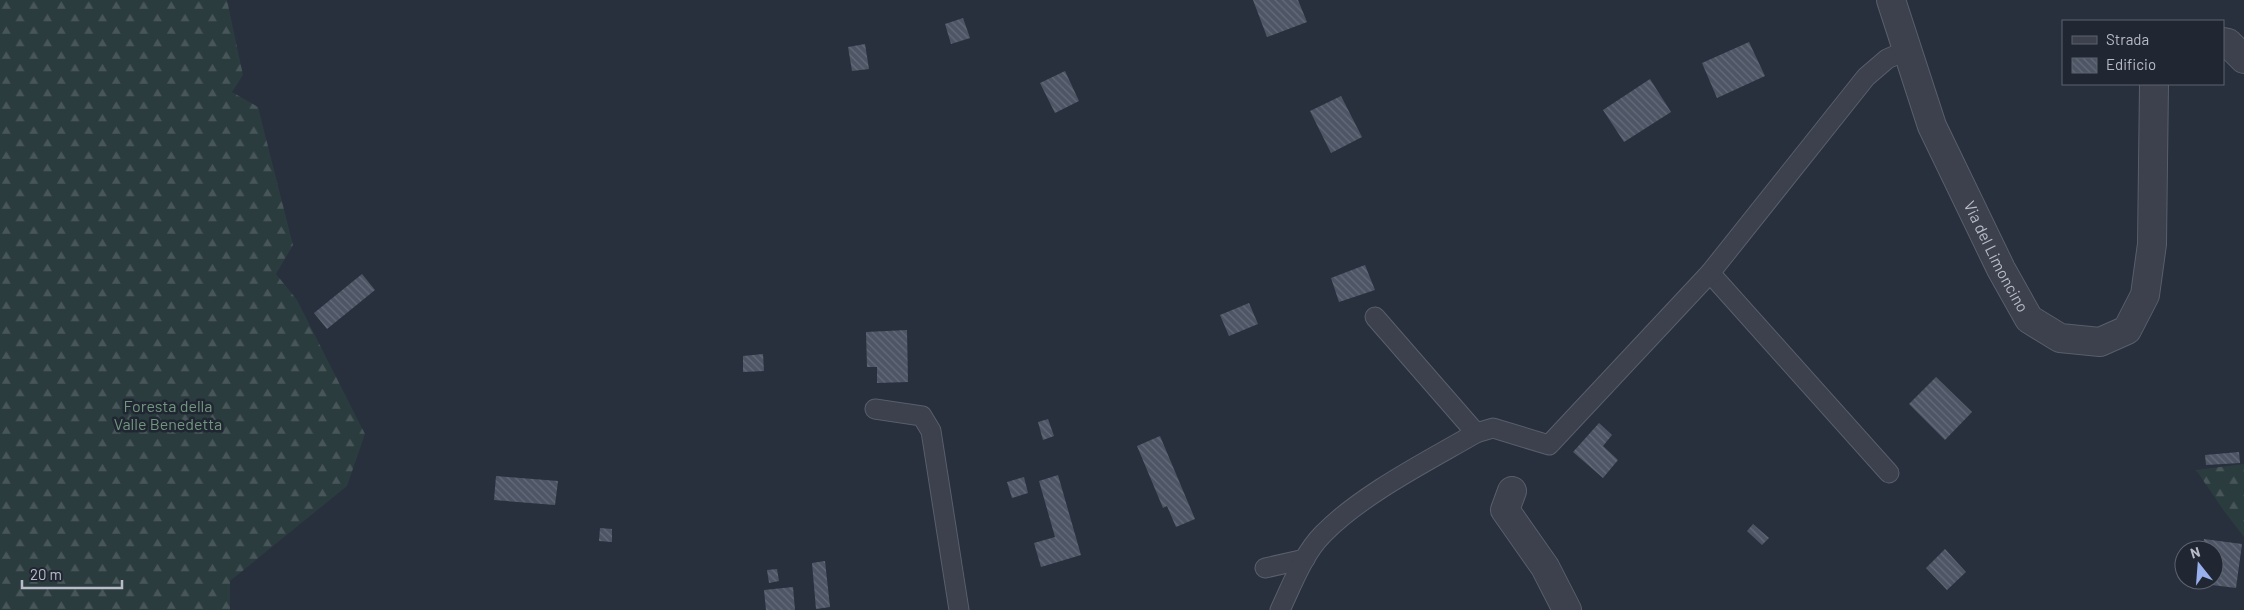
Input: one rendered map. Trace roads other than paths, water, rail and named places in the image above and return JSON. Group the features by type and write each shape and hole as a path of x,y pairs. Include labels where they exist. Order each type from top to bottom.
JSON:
{"street":[{"name":"Via del Limoncino","path":"1890,0 1932,126 2001,270 2029,319 2060,338 2100,342 2127,330 2145,296 2152,244 2154,85"},
{"path":"2224,42 2228,43 2244,58"},
{"path":"1512,491 1505,510 1545,567 1567,610"}],"lane":[{"path":"1280,610 1305,559 1322,535 1360,502 1476,433 1493,428 1549,444 1710,273 1866,77 1887,59 1907,50"},
{"path":"1710,273 1889,473"},
{"path":"1375,317 1476,433"},
{"path":"875,409 922,416 931,431 958,610"},
{"path":"1265,568 1305,559"}],"park label":[{"name":"Foresta della Valle Benedetta","path":"168,415"}]}
